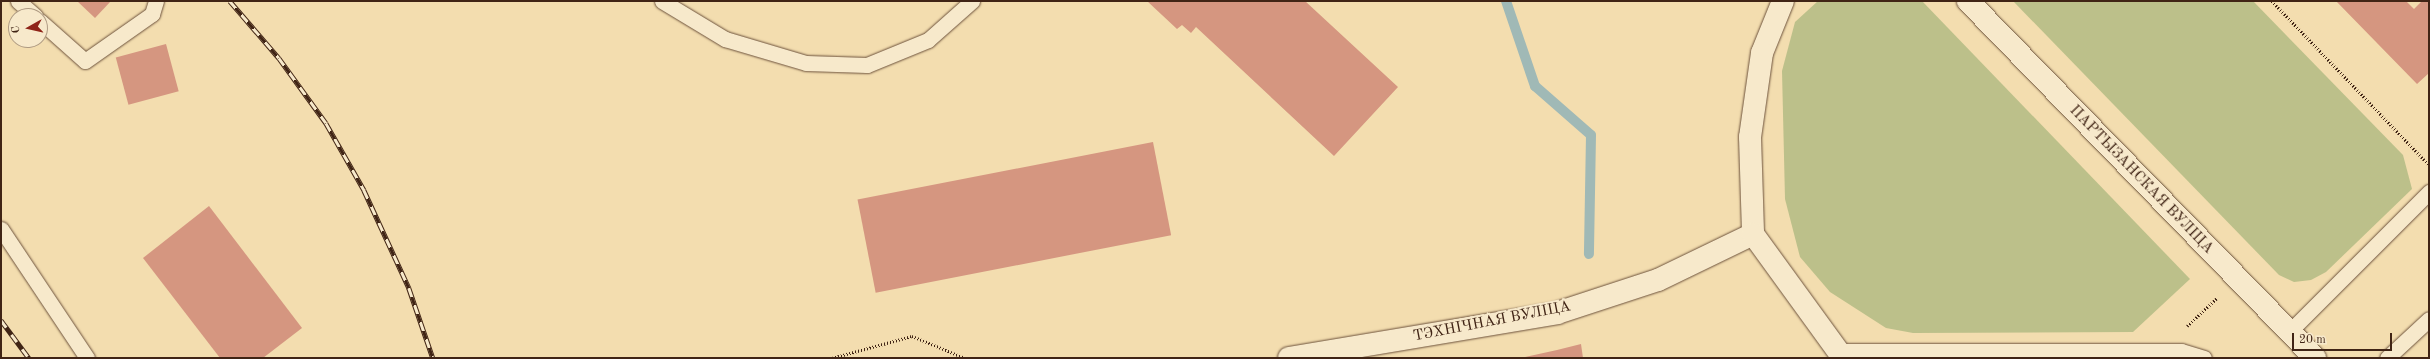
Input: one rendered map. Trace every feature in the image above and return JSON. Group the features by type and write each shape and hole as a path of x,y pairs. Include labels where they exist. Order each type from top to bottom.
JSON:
{"street":[{"path":"1783,1 1762,53 1750,137 1753,234 1841,355"},
{"name":"ПАРТЫЗАНСКАЯ ВУЛІЦА","path":"1968,1 2316,358"},
{"name":"ТЭХНІЧНАЯ ВУЛІЦА","path":"1289,358 1557,313 1658,280 1753,234"}],"lane":[{"path":"18,1 26,8"},
{"path":"48,28 85,61 152,14 156,1"},
{"path":"662,1 724,39 806,63 867,65 928,40 972,1"},
{"path":"2290,331 2429,192"},
{"path":"1,229 87,358"},
{"path":"2387,358 2429,319"},
{"path":"1841,355 2141,354 2160,351 2181,351 2204,358"}],"path":[{"path":"2272,1 2429,165"},
{"path":"2160,351 2237,278"},
{"path":"832,358 912,336 965,358"}],"green space":[{"path":"1818,1 1922,1 2190,279 2133,332 1913,333 1886,328 1830,292 1800,257 1785,199 1782,71 1795,22"},
{"path":"2013,1 2253,1 2403,155 2412,189 2326,272 2311,280 2294,282 2279,275"}],"building":[{"path":"77,1 111,1 95,18"},
{"path":"1147,1 1305,1 1398,87 1334,156 1196,27 1191,33 1182,25 1177,29"},
{"path":"2336,1 2406,1 2414,9 2422,1 2429,1 2429,73 2417,84"},
{"path":"166,44 179,91 128,105 116,57"},
{"path":"1153,142 1171,235 876,293 858,199"},
{"path":"209,206 302,328 263,358 220,358 143,258"},
{"path":"1581,344 1583,358 1521,358 1557,350"}],"waterway":[{"path":"1506,1 1535,86 1591,135 1589,254"}],"railway":[{"path":"230,1 279,58 326,123 364,190 409,288 433,358"},
{"path":"1,320 29,358"}]}
